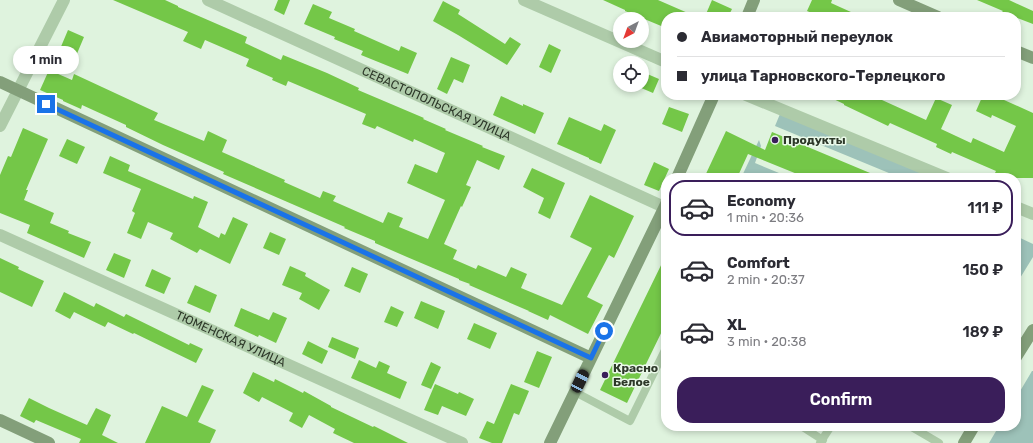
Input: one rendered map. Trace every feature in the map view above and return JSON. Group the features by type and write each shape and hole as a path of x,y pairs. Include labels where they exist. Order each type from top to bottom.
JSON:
{"street":[{"path":"0,126 64,0"},
{"name":"СЕВАСТОПОЛЬСКАЯ УЛИЦА","path":"208,0 661,204"},
{"path":"524,0 661,60"},
{"path":"749,12 754,0"},
{"path":"899,0 927,12"},
{"path":"1021,52 1033,58"},
{"path":"0,82 591,358"},
{"path":"679,173 712,100"},
{"path":"759,100 935,173"},
{"path":"1021,209 1033,214"},
{"path":"550,443 661,214"},
{"name":"ТЮМЕНСКАЯ УЛИЦА","path":"0,235 462,443"},
{"path":"1021,349 1032,332"},
{"path":"0,420 49,443"},
{"path":"964,443 971,431"}],"lane":[{"path":"574,392 630,421 661,358"},
{"path":"808,431 822,441 828,431"},
{"path":"919,431 939,443"}],"shaded area":[{"path":"780,114 924,173 889,173 775,126"},
{"path":"759,140 761,146 755,163 779,173 743,173"},
{"path":"1021,238 1033,244 1033,257 1021,276"},
{"path":"1033,371 1033,443 989,443 996,431 1021,431 1021,390"}],"building":[{"path":"113,0 165,0 247,37 245,43 281,60 283,55 327,73 359,88 358,90 424,118 423,119 446,129 445,130 505,156 499,170 477,160 466,185 471,187 444,244 457,250 453,259 476,269 478,265 506,277 511,267 527,274 521,288 562,305 592,248 570,237 590,195 634,216 614,258 609,255 587,297 603,305 588,334 550,315 548,320 469,285 470,284 375,243 375,241 344,228 345,227 223,174 224,172 163,145 126,127 126,125 82,105 81,109 40,90 49,70 72,80 74,74 158,113 154,120 204,141 208,131 227,140 222,152 285,180 284,182 320,198 323,191 336,196 333,201 383,223 388,212 403,218 399,227 428,239 445,200 407,183 415,164 437,173 445,153 414,139 413,142 377,126 375,129 362,124 366,114 288,81 286,86 272,80 273,78 246,66 249,59 205,40 201,49 183,41 188,32"},
{"path":"278,0 290,0 284,15 274,10"},
{"path":"603,0 658,0 686,12 661,12 661,26 649,21 649,12 625,11"},
{"path":"712,0 732,9 730,12 707,12"},
{"path":"812,0 832,0 831,3 851,12 809,12 807,11"},
{"path":"977,0 1009,0 1033,11 1033,24 1021,19 1021,12 1002,12 1003,11"},
{"path":"443,1 460,10 458,14 505,44 510,37 521,44 507,65 433,21"},
{"path":"313,4 332,12 329,18 355,29 354,31 399,51 401,46 417,53 408,74 361,55 363,51 304,24"},
{"path":"68,30 84,37 76,56 60,49"},
{"path":"549,44 561,50 551,73 539,67"},
{"path":"451,57 470,65 463,83 454,79 447,94 437,89"},
{"path":"649,75 659,79 653,93 649,91"},
{"path":"501,96 523,106 523,104 544,113 535,134 493,115"},
{"path":"836,100 882,100 926,120 935,100 941,100 952,105 941,129 971,143 973,138 1004,152 1016,126 992,115 991,118 976,111 981,100 1004,100 1033,113 1033,178 1021,178 1021,173 995,173 996,171 952,152 951,154 936,147 937,144 890,123 888,126"},
{"path":"669,107 689,114 682,132 662,124"},
{"path":"569,117 601,131 604,124 616,130 601,164 557,144"},
{"path":"23,128 48,139 26,190 28,190 24,200 54,213 50,223 69,231 68,233 91,242 84,258 27,233 30,225 0,213 0,175 8,156 11,157"},
{"path":"726,131 765,150 772,132 870,173 795,173 748,154 739,173 706,173"},
{"path":"67,139 85,147 77,164 59,156"},
{"path":"110,156 130,165 128,171 193,199 194,196 208,202 198,227 219,238 221,233 225,235 233,217 248,224 230,264 200,249 197,253 170,239 173,233 148,222 141,239 127,233 135,213 132,211 141,189 103,173"},
{"path":"654,162 669,169 667,173 661,173 661,187 659,191 644,185"},
{"path":"532,168 565,183 550,219 538,213 544,198 523,187"},
{"path":"270,232 286,239 279,255 263,248"},
{"path":"114,253 131,260 124,278 106,270"},
{"path":"0,258 19,267 18,269 44,281 32,307 0,292"},
{"path":"661,265 661,333 627,403 600,390"},
{"path":"290,266 306,273 305,276 330,290 319,310 299,299 302,293 282,285"},
{"path":"352,267 368,274 360,293 344,286"},
{"path":"152,269 171,278 164,294 145,286"},
{"path":"195,285 217,295 210,313 187,303"},
{"path":"64,292 94,307 96,303 124,317 126,314 189,345 190,343 203,349 196,363 108,322 105,327 74,312 70,319 55,311"},
{"path":"421,301 445,311 438,329 414,318"},
{"path":"391,306 404,312 397,327 384,322"},
{"path":"241,308 269,320 273,312 287,318 276,343 234,326"},
{"path":"474,323 497,333 490,349 467,339"},
{"path":"332,337 359,348 355,359 328,347"},
{"path":"308,341 328,351 322,364 302,354"},
{"path":"537,351 552,357 539,388 524,382"},
{"path":"359,360 376,368 379,361 390,366 387,373 407,382 400,399 351,378"},
{"path":"431,362 441,367 431,389 421,385"},
{"path":"253,372 274,382 275,379 303,393 304,391 331,407 408,443 354,443 333,433 335,429 309,415 302,428 289,421 293,413 262,397 259,402 243,393"},
{"path":"435,384 474,399 466,416 442,406 438,415 424,410"},
{"path":"511,384 529,391 519,415 514,413 502,443 492,443 479,438 487,421 494,424"},
{"path":"202,385 214,390 198,422 216,430 210,443 145,443 162,406 187,417"},
{"path":"29,398 87,425 96,408 111,415 102,435 118,443 79,443 81,439 36,420 34,423 20,416"}],"place":[{"name":"Продукты","path":"775,140"},
{"name":"Красно Белое","path":"605,375"}],"route":[{"path":"46,104 591,358 604,331"}]}
